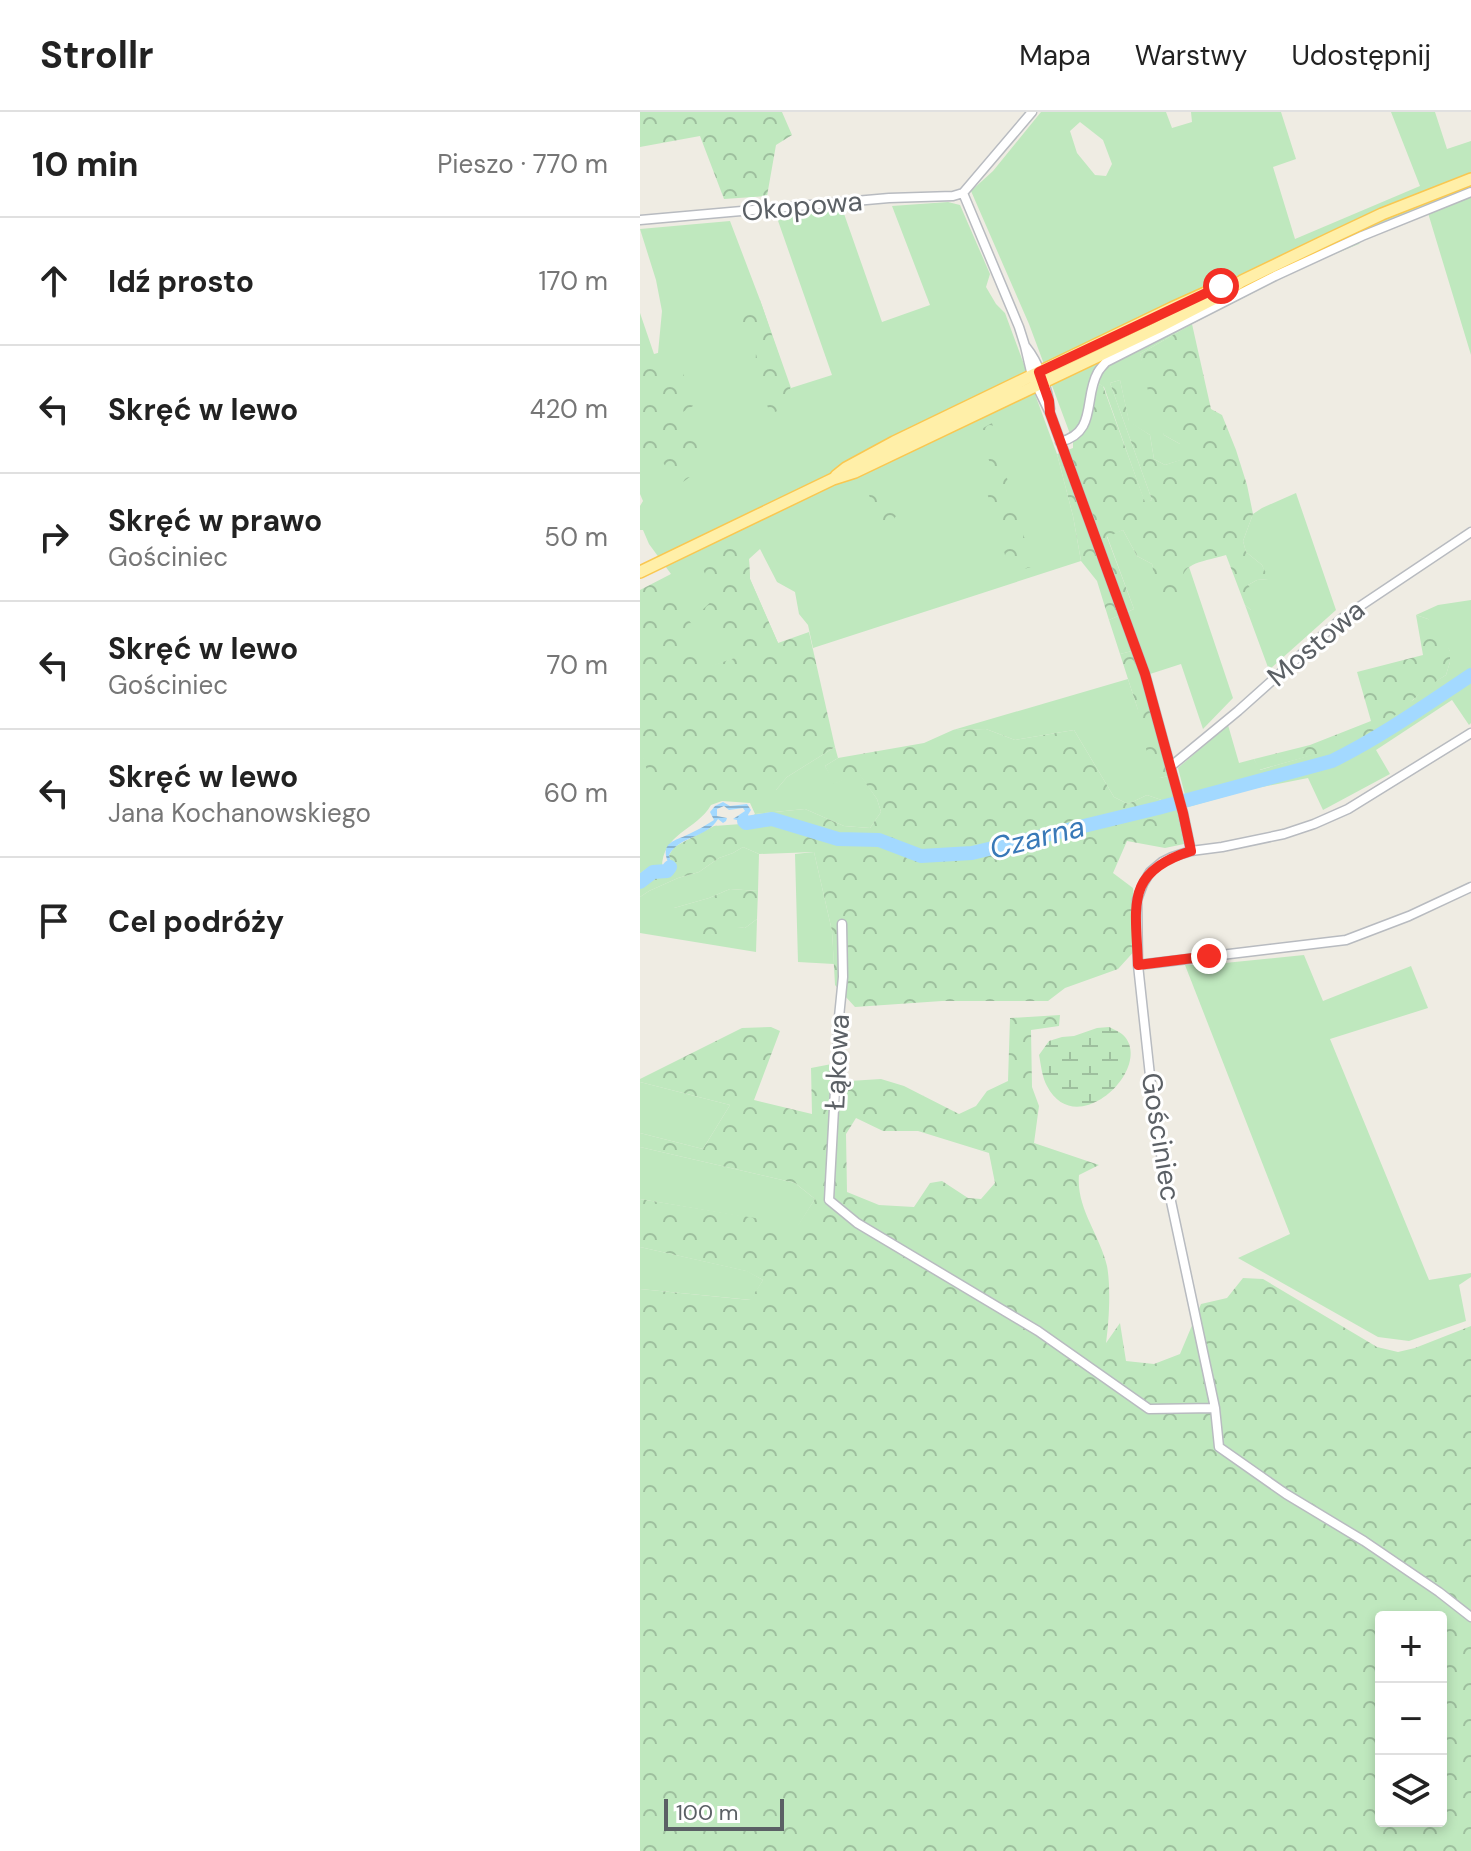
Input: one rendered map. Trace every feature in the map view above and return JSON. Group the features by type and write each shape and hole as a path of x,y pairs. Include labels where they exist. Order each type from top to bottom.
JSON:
{"main road":[{"path":"640,572 833,479 846,468 894,442 1206,303 1242,281 1382,214 1471,179"}],"street":[{"path":"1032,112 963,193 1025,346 1033,355 1060,442 1145,674 1191,851"},
{"path":"1060,442 1069,440 1081,430 1096,376 1106,362 1289,270 1362,236 1471,192"},
{"name":"Okopowa","path":"640,220 963,193"},
{"name":"Mostowa","path":"1170,767 1341,619 1471,532"},
{"name":"Gościniec","path":"1471,733 1332,817 1284,834 1191,851 1162,862 1150,872 1137,900 1138,965 1156,1131 1215,1408 1219,1447 1286,1494 1364,1541 1471,1617"},
{"path":"1138,965 1346,940 1409,916 1471,887"},
{"name":"Łąkowa","path":"842,924 843,977 829,1200 857,1223 1038,1331 1149,1409 1215,1408"}],"green space":[{"path":"640,112 782,112 792,135 776,145 767,196 724,199 700,136 640,147"},
{"path":"1041,112 1166,112 1172,128 1192,122 1191,112 1281,112 1296,159 1273,167 1295,239 1420,186 1391,112 1435,112 1447,149 1471,141 1471,174 1423,192 1162,310 1168,325 1318,250 1471,184 1471,355 1428,213 1363,239 1359,244 1306,266 1192,324 1140,354 1164,435 1180,444 1181,460 1165,465 1154,459 1150,435 1129,422 1120,380 1110,383 1152,500 1145,503 1104,387 1099,384 1086,429 1073,442 1029,324 971,191 993,171","holes":["1080,122 1103,140 1112,164 1106,176 1095,175 1077,153 1070,131"]},
{"path":"948,202 960,205 990,274 986,287 1005,313 1057,454 1081,561 813,648 808,625 799,614 795,592 777,582 760,549 749,559 750,579 778,643 661,684 640,604 671,574 649,544 643,530 640,530 640,506 643,501 640,494 640,313 654,354 658,353 662,311 640,229 730,221 791,388 832,375 776,215 842,208 882,322 930,305 892,206"},
{"path":"760,300 790,388 786,405 770,414 755,368 756,353 744,341 730,311"},
{"path":"1192,324 1211,409 1222,415 1247,485 1253,514 1243,541 1246,552 1262,565 1269,579 1248,585 1263,604 1258,613 1245,605 1226,555 1199,562 1187,569 1178,593 1164,597 1157,593 1152,564 1137,556 1123,530 1107,537 1134,609 1109,620 1097,581 1081,561 1057,454 1073,448 1073,442 1086,429 1099,384 1103,386 1145,502 1152,500 1110,383 1120,380 1129,421 1150,435 1154,459 1165,465 1180,460 1180,444 1164,435 1153,414 1140,354"},
{"path":"640,346 650,358 658,353 668,365 682,370 693,406 681,413 684,430 705,431 712,450 692,461 695,473 679,485 649,443 640,462"},
{"path":"992,423 1034,566 1014,572 1007,562 986,489 996,479 978,431"},
{"path":"888,489 898,513 892,522 878,520 869,495"},
{"path":"1296,493 1336,610 1269,670 1245,605 1251,610 1248,585 1268,579 1262,565 1246,552 1243,541 1253,514"},
{"path":"1123,530 1137,556 1152,564 1155,576 1180,576 1189,567 1233,698 1203,729 1181,664 1150,674 1140,649 1120,654 1109,620 1134,609 1107,536"},
{"path":"730,546 749,559 750,579 778,643 809,632 835,747 787,777 776,790 743,790 698,796 687,786 656,797 643,758 640,758 640,590 671,574 666,594 691,623 701,669 735,658 724,628 707,626 699,613 716,597 699,561"},
{"path":"1471,600 1471,672 1446,689 1449,693 1471,678 1469,725 1452,700 1376,750 1390,774 1323,810 1308,778 1252,789 1188,807 1178,768 1228,725 1239,763 1254,759 1260,770 1328,750 1413,700 1426,687 1446,675 1450,662 1450,651 1428,619 1416,615 1438,605"},
{"path":"1416,615 1438,626 1450,651 1446,675 1358,741 1328,755 1327,751 1259,770 1254,759 1310,745 1371,721 1357,672 1423,655"},
{"path":"1132,651 1151,704 1168,776 1152,776 1137,707 1120,654"},
{"path":"1128,679 1160,778 1168,776 1176,805 1147,795 1128,804 1114,797 1074,730 1015,740 986,729 953,730"},
{"path":"986,729 1015,740 1074,730 1114,797 1128,804 1147,795 1176,805 1184,844 1165,848 1127,841 1113,873 1133,888 1138,947 1118,969 1065,988 1048,1001 942,1001 855,1007 835,985 832,931 814,852 759,854 743,847 699,872 678,878 640,897 640,873 651,866 654,872 664,874 673,870 669,855 674,847 714,826 741,824 755,814 805,809 844,826 870,828 881,812 877,799 859,774 834,784 825,766 838,758 924,743 953,730"},
{"path":"835,747 838,758 825,766 835,783 859,773 877,799 881,812 870,828 844,826 805,809 755,814 750,803 722,801 711,805 674,839 664,856 662,868 651,866 640,873 640,758 687,786 776,790 787,777"},
{"path":"743,847 759,854 758,891 730,889 674,908 711,935 734,927 745,928 757,919 756,952 640,933 640,897 678,878 699,872"},
{"path":"814,852 832,931 834,964 798,962 795,854"},
{"path":"730,889 758,891 757,919 745,928 707,935 672,922 674,908"},
{"path":"1304,955 1323,1001 1411,966 1428,1008 1330,1039 1429,1280 1471,1273 1471,1277 1459,1285 1466,1321 1409,1341 1378,1337 1238,1258 1290,1234 1185,965"},
{"path":"1060,1015 1059,1026 1031,1030 1032,1087 1039,1106 1034,1143 1099,1165 1079,1175 1079,1187 1107,1266 1109,1305 1106,1343 1120,1323 1126,1361 1154,1364 1180,1354 1201,1304 1227,1298 1243,1278 1263,1279 1377,1347 1398,1352 1471,1326 1471,1851 640,1851 640,1289 750,1300 763,1280 746,1271 640,1247 640,1199 798,1225 815,1199 795,1183 640,1147 640,1133 703,1149 730,1105 640,1082 640,1079 742,1028 771,1027 780,1031 754,1100 812,1114 811,1068 842,1062 849,1081 881,1079 904,1086 959,1114 976,1106 987,1091 1008,1081 1010,1018","holes":["856,1118 883,1131 918,1131 989,1153 995,1183 981,1199 968,1198 942,1181 930,1183 914,1207 879,1205 847,1192 846,1134"]},
{"path":"1109,1027 1125,1037 1131,1051 1120,1082 1092,1104 1075,1107 1060,1101 1045,1082 1039,1055 1049,1041"},
{"path":"640,1082 730,1105 703,1149 640,1133"},
{"path":"640,1147 795,1183 815,1199 798,1226 640,1199"},
{"path":"640,1247 747,1271 763,1280 751,1300 640,1289"}],"water":[{"path":"723,802 730,806 747,804 751,810 746,818 762,821 742,825 733,819 745,811 743,808 729,810 724,806 717,809 717,816 727,818 726,821 723,823 718,819 707,830 679,844 669,855 673,870 664,874 653,872 666,868 666,850 670,843 714,820 710,812"}],"waterway":[{"name":"Czarna","path":"744,821 772,819 838,839 879,840 921,856 972,853 1158,808 1332,761 1386,731 1471,675"},
{"name":"Czarna","path":"640,882 653,872 667,871 670,867"}],"route":[{"path":"1209,956 1138,965 1137,900 1143,884 1150,872 1162,862 1191,851 1145,674 1065,456 1039,372 1221,286"}]}
